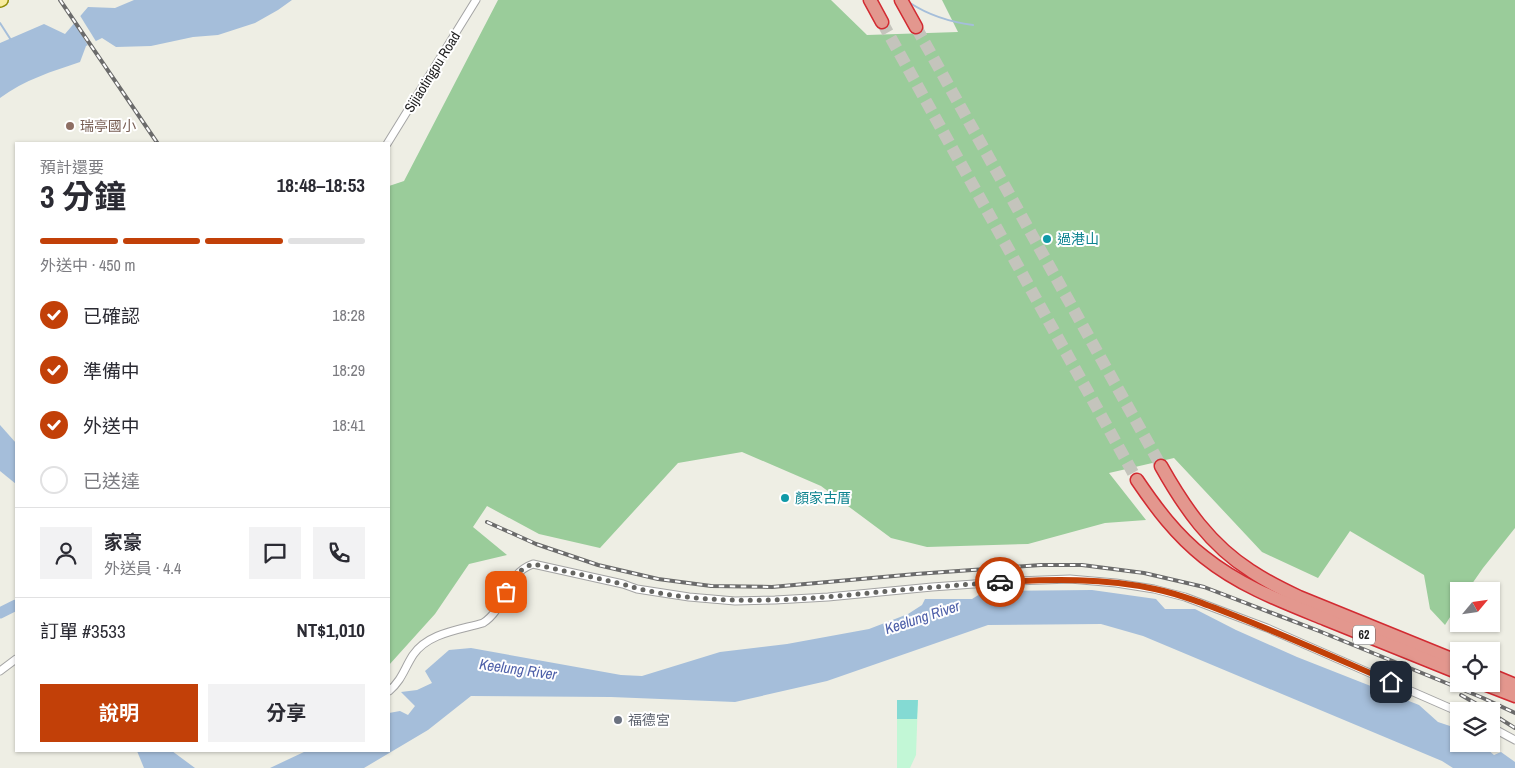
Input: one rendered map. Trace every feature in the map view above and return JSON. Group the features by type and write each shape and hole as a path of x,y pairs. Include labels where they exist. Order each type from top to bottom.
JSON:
{"highway":[{"path":"870,0 882,22"},
{"path":"902,1 916,27"},
{"name":"62","path":"1161,466 1172,486 1208,535 1250,571 1273,585 1299,597 1450,658"},
{"name":"62","path":"1137,480 1168,524 1183,539 1217,566 1246,584 1268,596 1450,669"},
{"path":"1500,679 1515,685"},
{"path":"1500,690 1515,696"}],"street":[{"name":"Sijiaotingpu Road","path":"388,142 476,0"},
{"path":"390,690 398,684 422,644 433,637 483,623 490,619 517,573 523,567 533,564 623,584 637,589 689,597 734,601 828,597 932,586 1070,579 1116,583 1154,589 1185,597 1267,628 1450,708"},
{"path":"0,672 15,660"},
{"path":"1500,732 1515,740"}],"green space":[{"path":"498,0 831,0 867,35 958,32 942,0 1515,0 1515,528 1473,582 1450,582 1450,617 1445,625 1430,609 1424,575 1350,531 1318,578 1262,552 1174,458 1109,473 1146,520 1105,523 1028,544 927,547 891,538 821,486 742,452 678,463 600,548 539,534 487,506 473,527 507,555 469,564 435,614 390,664 390,186 404,181"},
{"path":"897,700 918,700 916,755 910,768 897,768"}],"shaded area":[{"path":"897,700 918,700 917,719 897,719"}],"water":[{"path":"134,0 292,0 255,23 218,35 193,37 151,46 116,47 102,38 86,46 80,62 29,81 0,98 0,43 44,24 65,34 88,7 115,8"},
{"path":"0,425 15,442 15,483 0,471"},
{"name":"Keelung River","path":"1092,590 1156,599 1165,609 1195,609 1236,630 1297,657 1419,705 1438,722 1450,726 1450,752 1490,752 1494,755 1501,752 1515,762 1515,768 1453,768 1442,761 1143,636 1101,624 988,625 827,681 735,702 611,697 471,696 428,730 364,768 270,768 304,752 390,752 390,713 400,711 408,715 415,706 401,692 417,690 432,683 425,671 449,650 471,648 621,675 642,676 720,652 787,644 869,629 908,614 922,605 925,599 972,599 985,591"},
{"path":"137,752 173,752 195,768 144,768"}],"pier":[{"path":"79,14 97,43 89,47 73,21"}],"waterway":[{"path":"910,3 940,18 973,25"},
{"path":"0,23 11,40"},
{"path":"0,613 15,606"}],"tunnel":[{"path":"882,22 1137,480"},
{"path":"916,27 1161,466"}],"railway":[{"path":"60,0 157,142"},
{"path":"487,522 536,544 598,565 658,579 711,586 772,587 1041,565 1082,565 1144,573 1204,587 1319,631 1515,713"},
{"path":"1461,695 1473,702"},
{"path":"1500,719 1515,728"}],"way so far":[{"path":"506,592 517,573 523,567 533,564 623,584 637,589 689,597 734,601 828,597 932,586 1000,582"}],"place":[{"name":"瑞亭國小","path":"70,126"},
{"name":"過港山","path":"1047,239"},
{"name":"顏家古厝","path":"785,498"},
{"name":"福德宮","path":"618,720"}],"route":[{"path":"1000,582 1070,579 1154,589 1185,597 1267,628 1391,682"}]}
